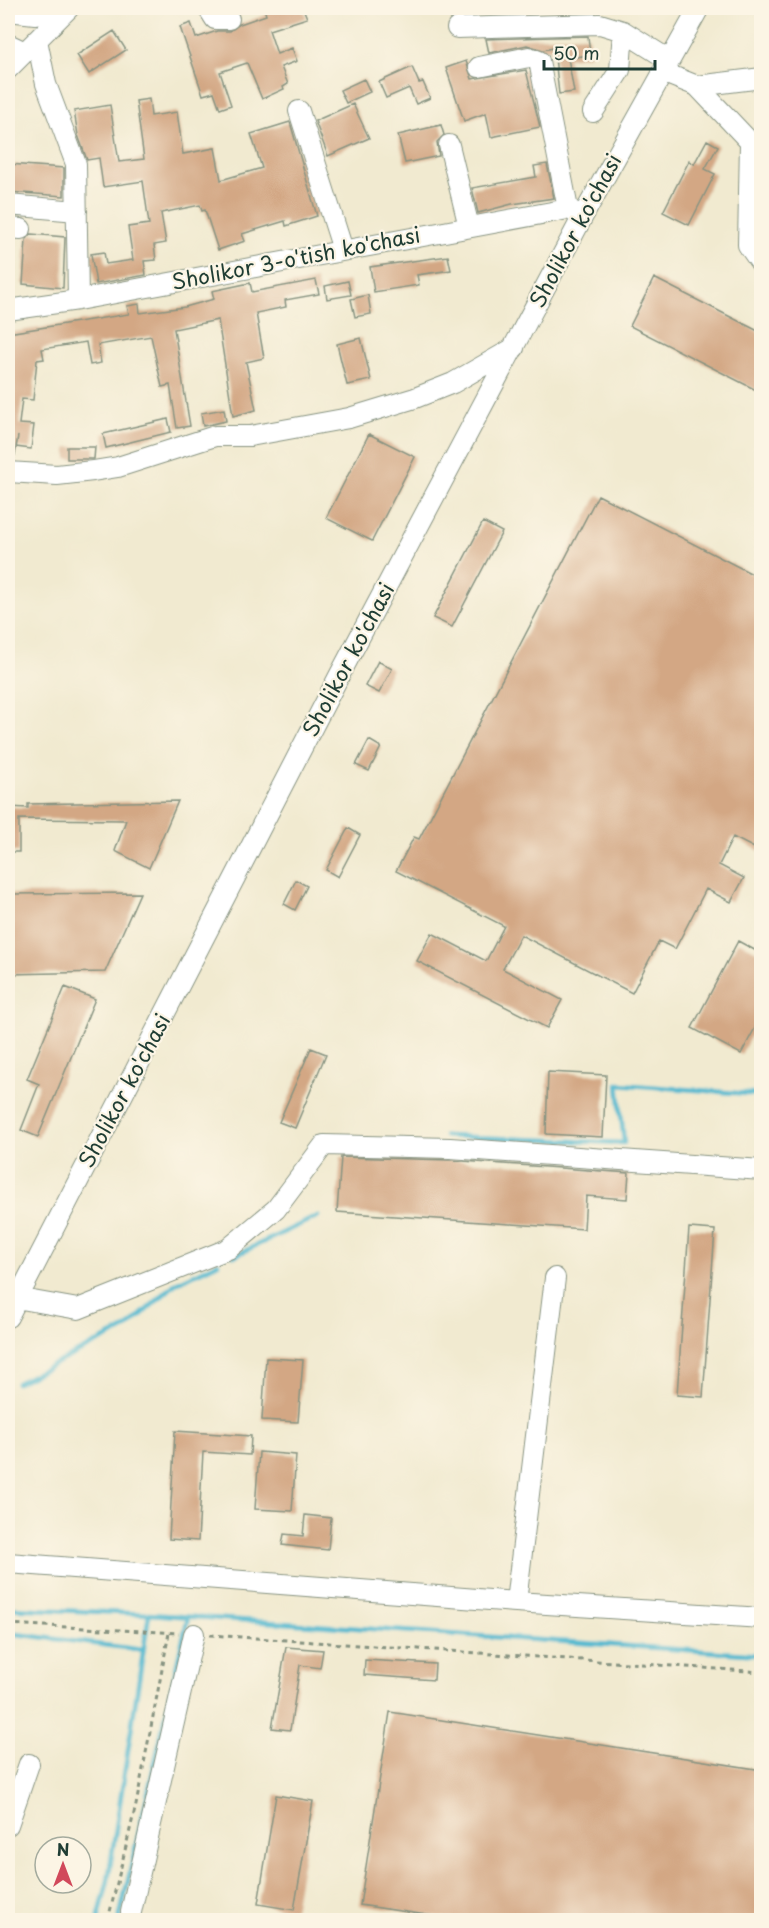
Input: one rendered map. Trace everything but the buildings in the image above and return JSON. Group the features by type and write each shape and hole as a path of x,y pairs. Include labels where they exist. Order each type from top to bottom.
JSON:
{"street":[{"path":"8,11 35,14 64,8"},
{"path":"8,69 23,45 69,8"},
{"path":"208,8 215,19 229,19"},
{"name":"Sholikor ko'chasi","path":"8,1317 339,676 514,348 575,213 699,8"},
{"path":"457,28 600,24 622,31 666,66 697,86 750,142 748,245 762,265"},
{"path":"593,112 620,70 622,31"},
{"path":"23,45 46,84 76,164 78,300"},
{"path":"480,67 529,57 539,61 575,213"},
{"path":"697,86 762,78"},
{"path":"299,111 343,250"},
{"path":"449,145 469,227"},
{"path":"8,205 76,211"},
{"name":"Sholikor 3-o'tish ko'chasi","path":"8,310 78,300 469,227 575,213"},
{"path":"8,472 57,475 93,471 118,467 214,436 250,436 350,418 415,399 453,383 514,348"},
{"path":"16,1298 78,1309 228,1248 276,1209 324,1145 450,1148 762,1170"},
{"path":"516,1602 555,1278"},
{"path":"8,1563 516,1602 762,1617"},
{"path":"131,1912 194,1634"},
{"path":"8,1825 29,1764"}],"path":[{"path":"8,1624 169,1632 136,1805 108,1920"},
{"path":"194,1634 762,1672"}],"waterway":[{"path":"445,1136 624,1143 618,1084 762,1095"},
{"path":"234,1256 318,1216"},
{"path":"17,1383 128,1327 176,1283 218,1263"},
{"path":"8,1608 149,1614 762,1655"},
{"path":"98,1920 108,1880 149,1614"},
{"path":"119,1920 188,1617"},
{"path":"8,1633 143,1650"}]}
